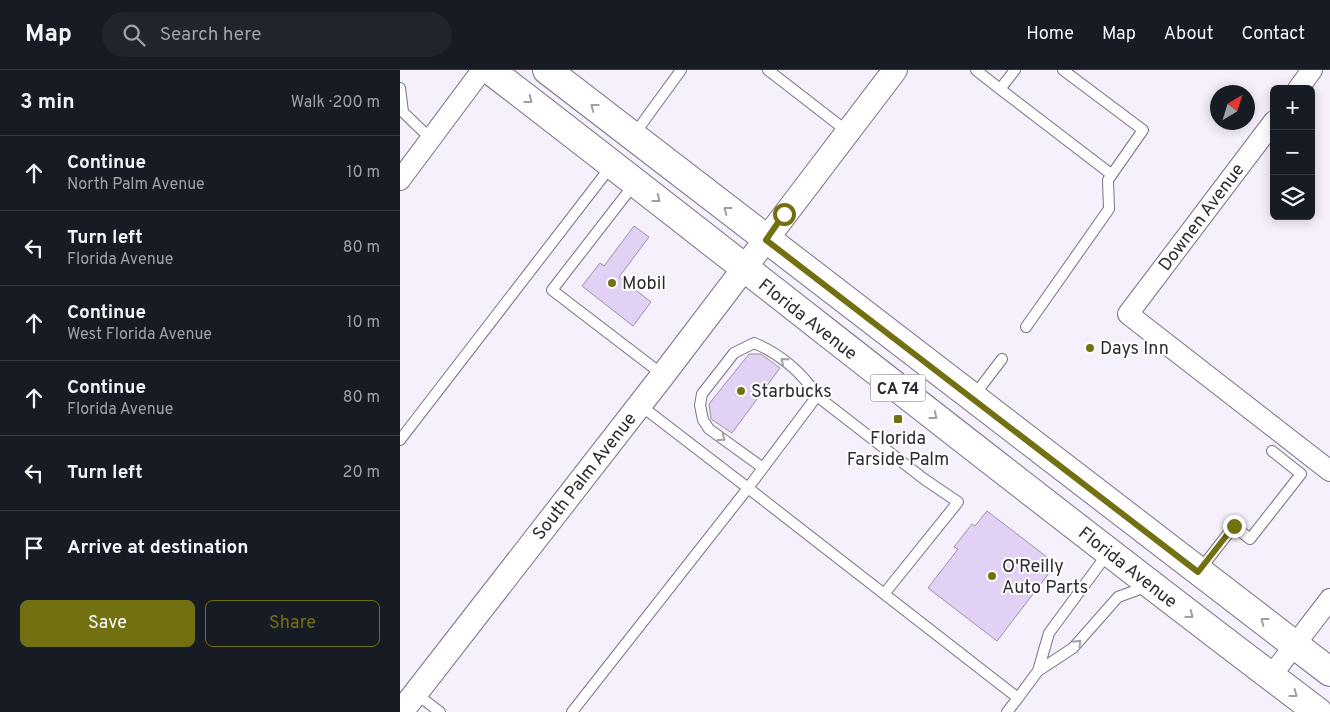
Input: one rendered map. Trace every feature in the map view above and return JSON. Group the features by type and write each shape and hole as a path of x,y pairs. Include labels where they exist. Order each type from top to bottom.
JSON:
{"main road":[{"name":"Florida Avenue","path":"490,70 613,164 1108,552 1318,712"},
{"path":"547,70 1330,672"}],"street":[{"path":"400,180 482,70"},
{"path":"1301,85 1312,70"},
{"name":"South Palm Avenue","path":"401,712 640,405 893,71"},
{"name":"Downen Avenue","path":"1270,126 1128,314 1330,471"},
{"path":"1270,676 1330,599"}],"lane":[{"path":"633,136 680,70"},
{"path":"768,70 848,132"},
{"path":"976,70 1111,174"},
{"path":"1000,89 1015,70"},
{"path":"1026,327 1109,209 1108,180 1143,130 1063,70"},
{"path":"400,88 402,112 431,138"},
{"path":"400,440 613,164"},
{"path":"636,182 552,290 663,375"},
{"path":"763,468 709,429 703,420 700,405 702,394 734,353 754,343 768,349 808,381 817,396 924,479 958,502 884,594"},
{"path":"972,397 1002,359"},
{"path":"572,712 611,660 732,510 817,396"},
{"path":"640,405 1018,698"},
{"path":"1198,572 1234,526 1250,539 1301,474 1272,451"},
{"path":"1038,671 1049,633 1108,552"},
{"path":"1007,712 1038,671 1073,648 1118,597 1151,585"},
{"path":"415,693 440,712"}],"building":[{"path":"634,226 649,237 619,277 651,302 633,326 582,286 600,263 604,266"},
{"name":"Starbucks","path":"749,354 761,354 780,368 732,433 711,419 709,404"},
{"name":"O'Reilly Auto Parts","path":"987,511 1056,564 997,641 928,588 958,549 954,547 972,524 975,526"}],"place":[{"name":"Mobil","path":"612,283"},
{"name":"Days Inn","path":"1090,348"},
{"name":"Starbucks","path":"741,391"},
{"name":"Florida Farside Palm","path":"898,419"},
{"name":"O'Reilly Auto Parts","path":"992,576"}],"route":[{"path":"784,214 766,240 1198,572 1234,526"}]}
